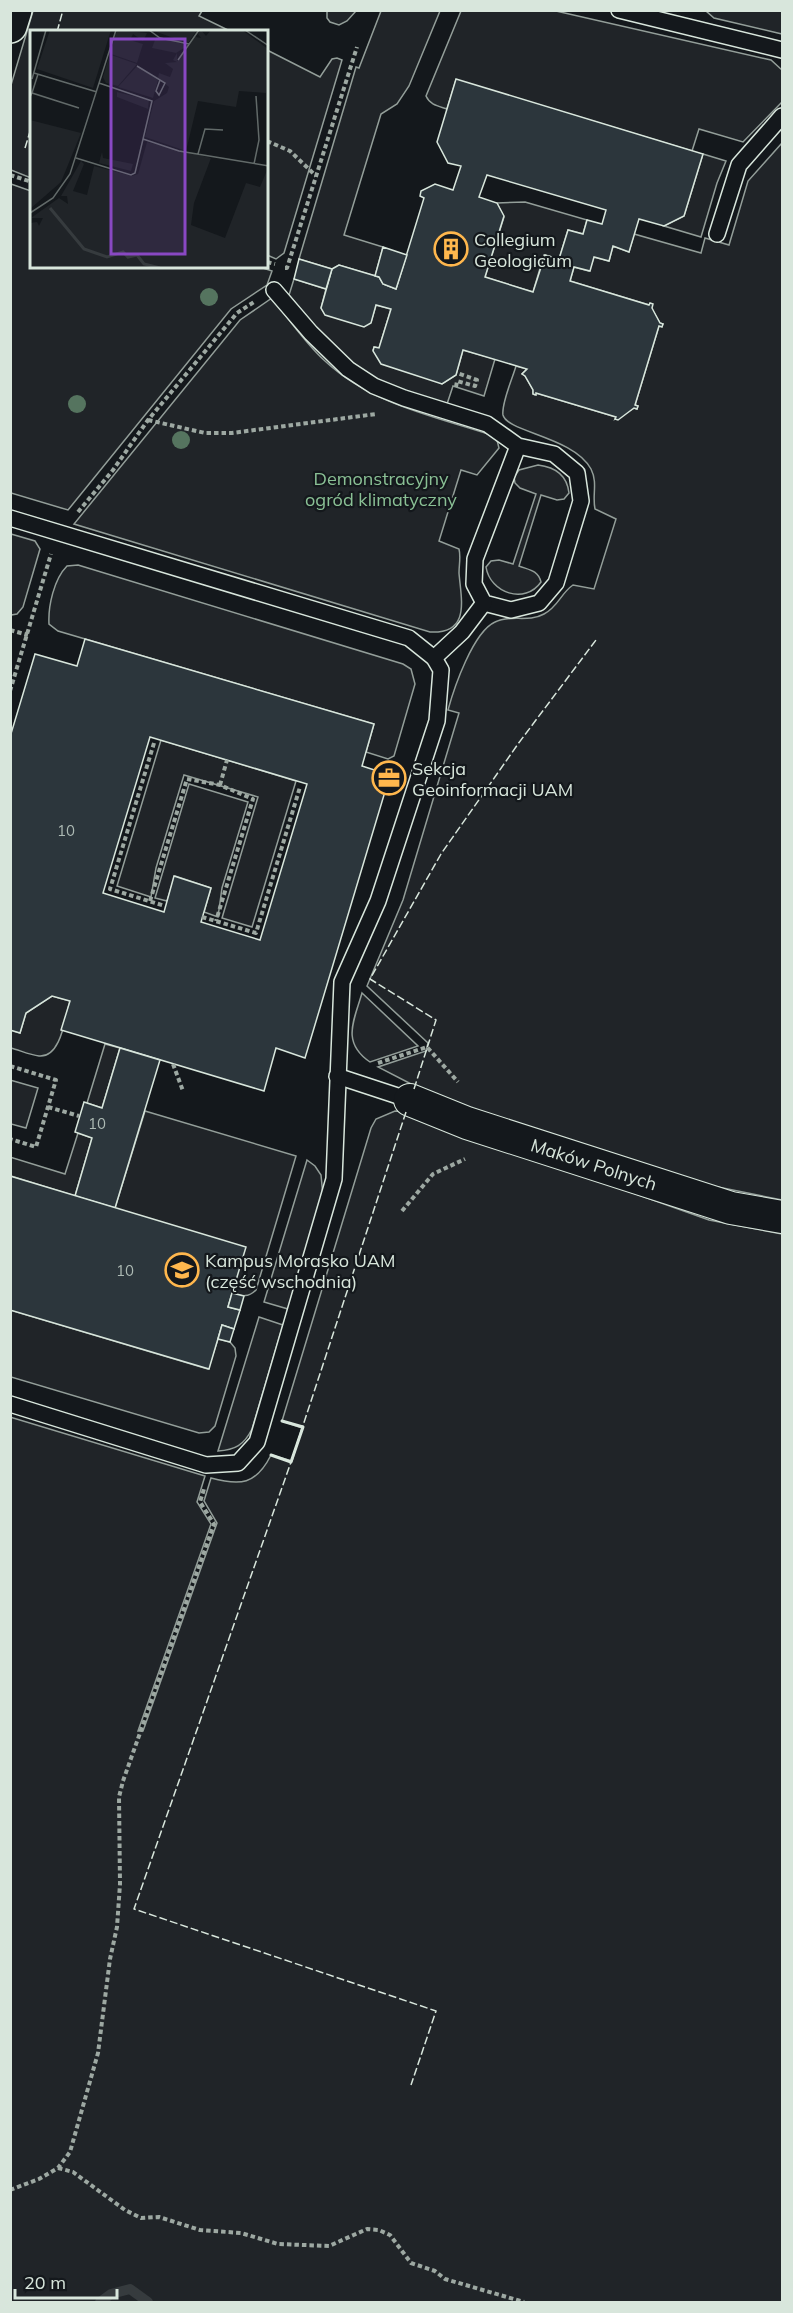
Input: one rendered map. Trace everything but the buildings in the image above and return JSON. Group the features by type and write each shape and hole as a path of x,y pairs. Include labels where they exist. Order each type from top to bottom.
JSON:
{"street":[{"path":"10,26 15,10"},
{"name":"Maków Polnych","path":"410,1100 467,1123 731,1208 783,1217"}],"lane":[{"path":"620,10 783,50"},
{"path":"717,234 739,165 783,116"},
{"path":"274,290 311,333 348,369 374,386 404,398 487,424 518,446 554,454 577,473 582,501 556,583 539,603 512,610 484,603 474,584 475,559 518,446"},
{"path":"10,518 409,638 434,658 441,670 437,722 378,901 342,982 334,1179 257,1442 238,1463 206,1465 10,1404"},
{"path":"434,658 462,632 484,603"},
{"path":"338,1076 410,1100"}],"path":[{"path":"82,508 113,470 148,420 237,313 274,290 287,268 357,47"},
{"path":"268,141 290,151 316,176"},
{"path":"10,175 30,181"},
{"path":"268,262 287,268"},
{"path":"456,387 457,381 475,386 477,380 457,373"},
{"path":"148,420 205,433 231,433 370,416 393,407 404,398"},
{"path":"10,691 57,531"},
{"path":"10,630 28,635"},
{"path":"154,743 110,889 165,906"},
{"path":"220,785 227,760"},
{"path":"150,901 187,778 220,785 253,798 216,921"},
{"path":"202,917 256,933 300,786"},
{"path":"173,1064 183,1091"},
{"path":"10,1066 56,1080 36,1147 10,1139"},
{"path":"48,1107 79,1116"},
{"path":"402,1211 433,1174 511,1137"},
{"path":"10,2190 39,2179 58,2168 70,2152 98,2054 119,1905 119,1797 214,1524 200,1502 202,1496"},
{"path":"58,2168 73,2172 125,2210 141,2218 159,2217 200,2230 241,2233 278,2244 329,2246 367,2229 379,2230 390,2235 411,2263 435,2271 445,2279 524,2302"}],"green space":[{"path":"33,11 202,11 199,16 228,30 30,30 30,178 11,170 11,85"},
{"path":"327,11 356,11 347,21 339,25 330,22 327,18"},
{"path":"381,11 440,11 409,86 397,104 381,114 344,235 383,247 375,276 339,265 332,269 299,259 356,67 359,68"},
{"path":"461,11 556,11 771,60 782,70 782,102 743,142 699,129 692,151 456,80 447,109 432,103 426,96"},
{"path":"706,11 782,11 782,34 714,18"},
{"path":"268,51 320,77 332,59 337,58 342,60 284,253 276,259 268,255"},
{"path":"782,143 782,1200 703,1184 509,1123 415,1086 378,1067 426,1051 428,1043 367,986 403,900 459,713 448,710 472,648 479,637 495,622 538,617 553,608 573,585 594,589 616,519 595,509 593,474 583,458 557,442 516,426 507,421 503,415 505,398 516,366 527,369 522,374 535,395 536,393 616,417 615,419 634,408 637,409 638,406 635,405 659,326 663,324 660,323 649,305 570,281 574,267 589,271 594,257 609,261 613,246 629,252 634,234 701,253 705,238 729,245 748,181"},
{"path":"703,154 726,161 701,237 664,226 684,216"},
{"path":"11,184 30,191 30,268 263,268 272,271 267,285 231,309 68,510 11,493"},
{"path":"525,202 587,220 583,234 568,230 559,259 544,255 533,292 485,277 504,217 497,203"},
{"path":"294,279 326,289 321,308 325,314 364,326 371,322 376,305 391,309 379,348 375,347 373,350 442,384 456,375 463,350 495,359 484,396 453,386 447,404 399,389 372,377 337,350 289,295"},
{"name":"Demonstracyjny ogród klimatyczny","path":"272,298 304,339 325,361 362,388 404,407 491,435 497,440 499,448 477,475 461,470 439,541 459,549 460,552 459,573 462,604 458,621 452,627 443,631 430,632 74,524 240,320"},
{"path":"538,465 559,473 566,481 569,493 564,499 557,500 541,495 519,566 535,573 541,582 526,593 509,593 494,584 486,567 491,561 499,560 513,564 536,494 520,488 515,483 514,477 519,470"},
{"path":"11,534 35,541 40,549 23,607 17,614 11,615"},
{"path":"78,565 403,664 411,669 415,684 394,756 388,759 366,752 374,724 58,631 49,624 53,593 62,571 67,566"},
{"path":"161,740 296,781 252,927 222,918 258,797 184,775 156,868 151,897 117,886"},
{"path":"189,784 248,802 222,888 218,917 204,912 211,888 175,876 167,901 155,898"},
{"path":"362,993 418,1046 370,1062 361,1054 355,1047 352,1030"},
{"path":"52,996 70,1001 61,1036 52,1051 39,1056 11,1048 10,1030 20,1033 26,1013"},
{"path":"105,1044 120,1048 102,1108 87,1103"},
{"path":"10,1080 38,1088 26,1128 11,1124"},
{"path":"145,1111 296,1156 256,1290 250,1294 232,1293 115,1208"},
{"path":"395,1111 406,1112 709,1220 782,1234 782,2302 11,2302 10,1417 205,1476 197,1502 211,1524 138,1731 143,1731 217,1523 204,1501 211,1478 230,1482 246,1481 259,1472 271,1455 292,1461 302,1428 282,1421 371,1128 376,1119"},
{"path":"78,1133 92,1138 75,1196 11,1176 10,1157 65,1174"},
{"path":"307,1160 321,1175 323,1196 288,1309 264,1302"},
{"path":"10,1310 208,1369 218,1339 230,1342 235,1348 236,1356 215,1426 209,1432 199,1433 11,1377"},
{"path":"259,1317 283,1325 252,1429 238,1446 218,1451"}],"waterway":[{"path":"100,2302 111,2294 130,2289 148,2302"}],"fence":[{"path":"58,30 63,10"},
{"path":"25,148 30,132"},
{"path":"414,1089 436,1020 370,979 441,854 518,744 596,640"},
{"path":"406,1112 291,1462 134,1909 436,2011 411,2085"}],"wall":[{"path":"271,1455 291,1462 303,1427 282,1421"}],"place":[{"name":"Collegium Geologicum","path":"451,249"},
{"name":"Sekcja Geoinformacji UAM","path":"389,778"},
{"name":"Kampus Morasko UAM (część wschodnia)","path":"182,1270"}]}
